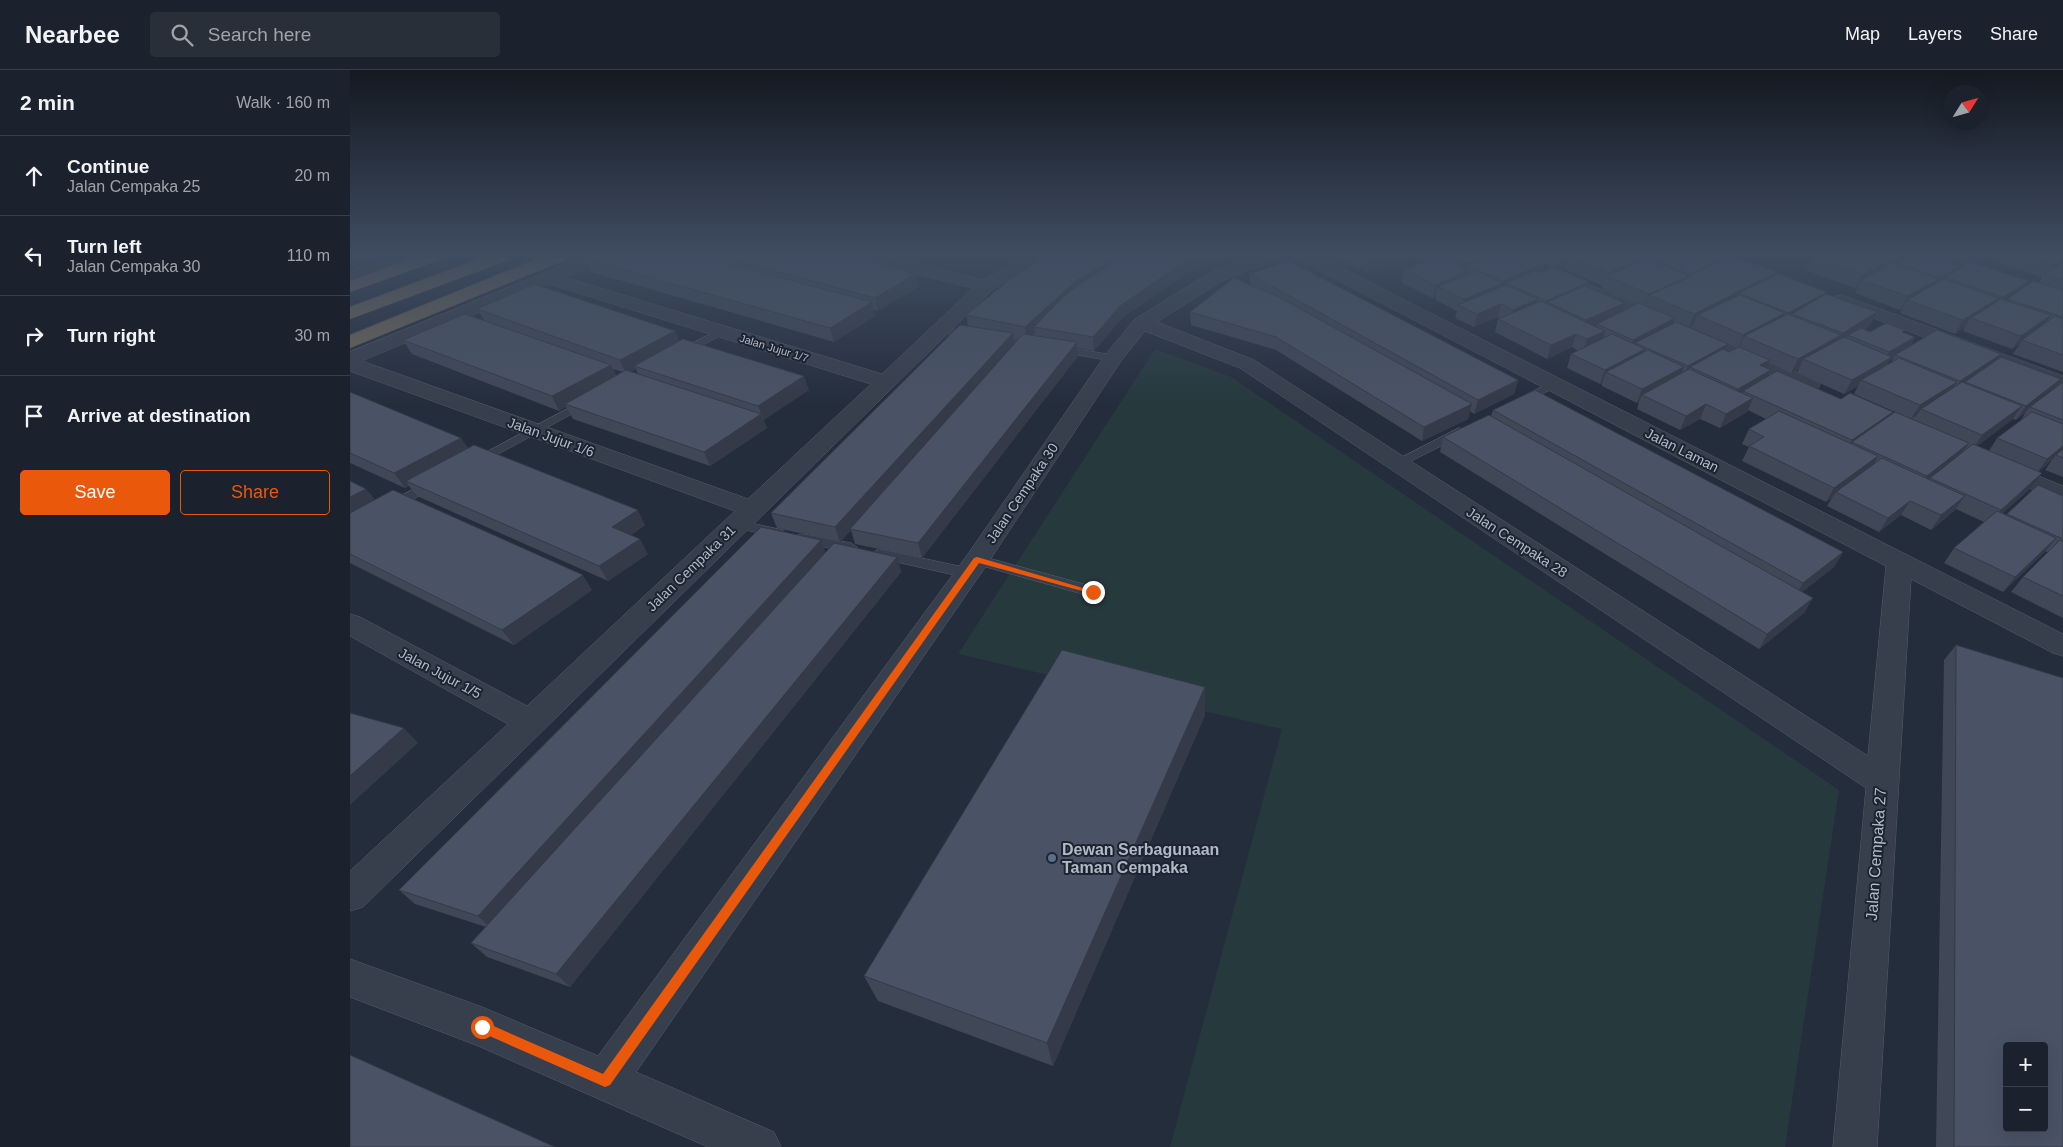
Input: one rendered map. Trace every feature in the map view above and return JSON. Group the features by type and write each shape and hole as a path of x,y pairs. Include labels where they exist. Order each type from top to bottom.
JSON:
{"highway":[{"path":"350,313 373,304"},
{"path":"350,342 442,304"},
{"path":"350,336 396,323"}],"street":[{"path":"350,359 484,304"},
{"name":"Jalan Jujur 1/7","path":"632,304 886,382"},
{"name":"Jalan Cempaka 31","path":"350,895 967,304"},
{"name":"Jalan Cempaka 30","path":"605,1081 972,566 1113,358 1142,323 1172,304"},
{"name":"Jalan Laman","path":"1399,304 2063,646"},
{"path":"1622,304 1826,392"},
{"path":"1854,304 2063,383"},
{"name":"Jalan Cempaka 28","path":"1142,323 1247,364 1882,782"},
{"name":"Jalan Jujur 1/6","path":"350,364 533,430 745,517"},
{"path":"1981,459 2063,495"},
{"name":"Jalan Cempaka 27","path":"1855,1147 1899,562"},
{"name":"Jalan Jujur 1/5","path":"350,624 531,722"},
{"path":"350,978 482,1027 759,1147"}],"lane":[{"path":"940,330 1113,358"},
{"path":"668,359 720,332"},
{"path":"1510,406 1554,384"},
{"path":"463,467 601,394"},
{"path":"1397,463 1467,428"},
{"path":"376,513 446,476"},
{"path":"745,517 1093,592"}],"green space":[{"path":"1155,349 1231,377 1839,790 1785,1147 1170,1147 1282,729 958,654"}],"building":[{"path":"488,304 595,304 675,331 620,360 477,309"},
{"path":"746,304 868,304 830,328"},
{"path":"979,304 1050,304 1025,327 966,315"},
{"path":"1056,304 1123,304 1093,337 1034,327"},
{"path":"1200,304 1292,304 1472,404 1424,427 1276,337 1190,312"},
{"path":"1305,304 1372,304 1518,380 1478,400"},
{"path":"1460,304 1500,304 1477,314 1458,305"},
{"path":"1502,304 1526,304 1513,310"},
{"path":"1533,304 1548,304 1605,331 1587,339 1576,334 1551,345 1498,319"},
{"path":"1552,304 1622,304 1586,320"},
{"path":"1636,304 1642,304 1675,318 1633,340 1597,324"},
{"path":"1671,304 1713,304 1694,314"},
{"path":"1720,304 1763,304 1785,313 1743,335 1697,315"},
{"path":"1767,304 1804,304 1788,313"},
{"path":"1809,304 1855,304 1877,312 1843,333 1792,314"},
{"path":"1919,304 1989,304 1963,320"},
{"path":"1993,304 2017,304 2051,315 2021,336 1971,318"},
{"path":"2023,304 2063,304 2063,317"},
{"path":"465,314 611,365 552,396 403,340"},
{"path":"1788,314 1841,335 1798,359 1744,336"},
{"path":"2055,316 2063,319 2063,355 2022,340"},
{"path":"1676,322 1728,344 1688,366 1635,343"},
{"path":"1886,323 1905,330 1902,332 1915,337 1889,352 1848,335 1861,328 1870,332"},
{"path":"960,325 1013,333 835,527 771,513"},
{"path":"1937,330 2001,354 1960,381 1895,355"},
{"path":"1023,334 1077,342 918,543 850,529"},
{"path":"1612,334 1645,349 1605,370 1571,354"},
{"path":"1844,337 1892,357 1852,380 1803,359"},
{"path":"683,339 804,376 758,406 634,366"},
{"path":"1739,347 1770,360 1760,365 1771,370 1738,389 1690,367 1723,349 1729,352"},
{"path":"1648,350 1684,367 1642,389 1606,372"},
{"path":"2001,357 2061,379 2026,406 1965,382"},
{"path":"1899,358 1957,382 1920,405 1861,380"},
{"path":"1689,369 1753,398 1726,414 1706,404 1686,416 1642,395"},
{"path":"626,370 761,414 704,452 565,404"},
{"path":"1777,371 1841,399 1850,393 1893,412 1852,440 1743,391"},
{"path":"1962,382 2022,406 1982,435 1921,409"},
{"path":"2063,382 2063,420 2030,407"},
{"path":"1535,390 1843,552 1803,583 1493,410"},
{"path":"350,392 461,438 394,473 350,453"},
{"path":"1779,411 1878,456 1834,488 1749,446 1764,437 1749,429"},
{"path":"1895,412 1969,443 1927,476 1852,442"},
{"path":"2032,412 2063,424 2063,446 2047,459 1997,438"},
{"path":"1489,415 1813,598 1767,634 1443,437"},
{"path":"1973,444 2042,473 2001,510 1930,478"},
{"path":"474,445 638,510 612,527 640,539 599,566 406,481"},
{"path":"2063,449 2063,458 2056,455"},
{"path":"1882,458 1965,496 1941,515 1910,501 1888,518 1836,492"},
{"path":"350,481 366,489 350,497"},
{"path":"2038,485 2063,496 2063,539 2007,514"},
{"path":"393,490 583,575 502,630 350,554 350,513"},
{"path":"1997,511 2056,538 2015,577 1954,548"},
{"path":"761,527 821,540 478,916 399,890"},
{"path":"2060,540 2063,541 2063,596 2023,577"},
{"path":"834,543 897,557 556,974 471,943"},
{"path":"1956,645 2063,678 2063,1147 1954,1147"},
{"name":"Dewan Serbagunaan Taman Cempaka","path":"1062,650 1205,687 1047,1043 864,976"},
{"path":"350,713 404,728 350,776"},
{"path":"350,1055 555,1147 350,1147"}],"place":[{"name":"Dewan Serbagunaan Taman Cempaka","path":"1052,858"}],"route":[{"path":"482,1027 605,1081 977,560 1093,592"}]}
